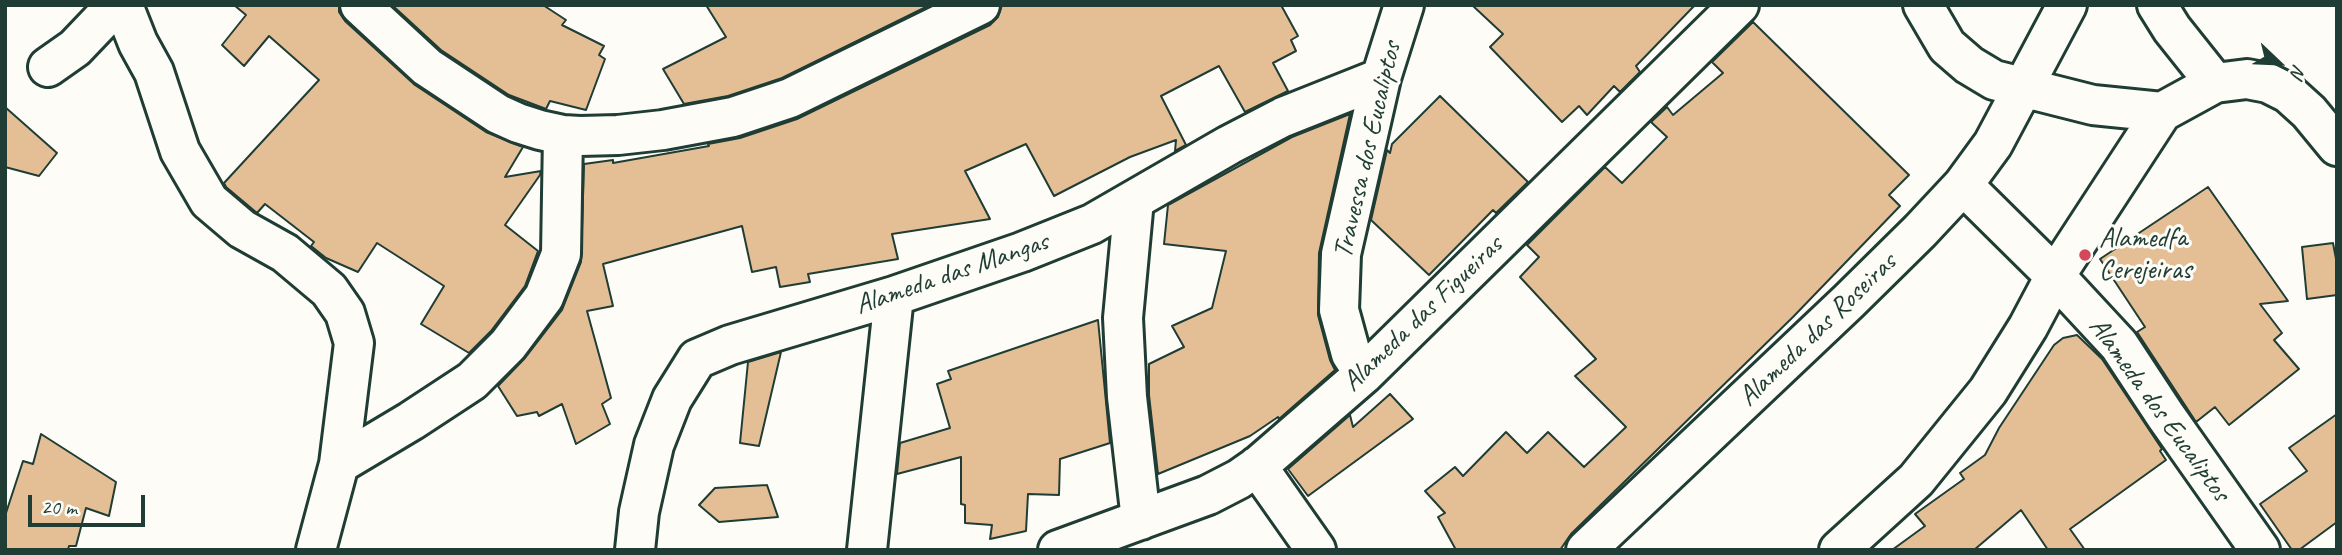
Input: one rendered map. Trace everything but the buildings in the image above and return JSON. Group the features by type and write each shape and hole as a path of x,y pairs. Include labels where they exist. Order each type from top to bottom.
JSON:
{"street":[{"path":"48,67 75,48 116,5"},
{"path":"123,5 153,72 180,151 209,201 242,229 285,253 329,290 345,313 354,343 339,464 316,550"},
{"path":"360,5 427,67 464,93 518,123 563,135 618,135 733,117 790,98 980,5"},
{"name":"Travessa dos Eucaliptos","path":"1364,374 1351,354 1339,310 1341,254 1381,78 1404,5"},
{"name":"Alameda das Figueiras","path":"1058,550 1208,495 1257,466 1364,374 1739,5"},
{"path":"1923,5 1947,46 1969,65 1994,80 2093,105 2162,112"},
{"name":"Alameda das Roseiras","path":"1586,550 1849,301 1963,185 1993,144 2067,5"},
{"path":"2157,5 2214,83"},
{"name":"Alameda das Mangas","path":"635,550 639,513 654,445 672,399 697,359 730,345 894,296 1080,229 1283,117 1381,78"},
{"path":"1839,550 1916,480 1988,391 2028,327 2055,276 2162,112 2214,83 2247,79 2268,83 2288,93 2309,112 2337,146"},
{"path":"339,464 472,381 508,345 544,297 561,254 563,135"},
{"name":"Alameda dos Eucaliptos","path":"1963,185 2055,276 2119,345 2260,550"},
{"path":"1134,200 1123,318 1127,397 1141,520"},
{"path":"867,550 894,296"},
{"path":"1257,466 1317,550"}],"place":[{"name":"Alamedfa Cerejeiras","path":"2085,255"}]}
